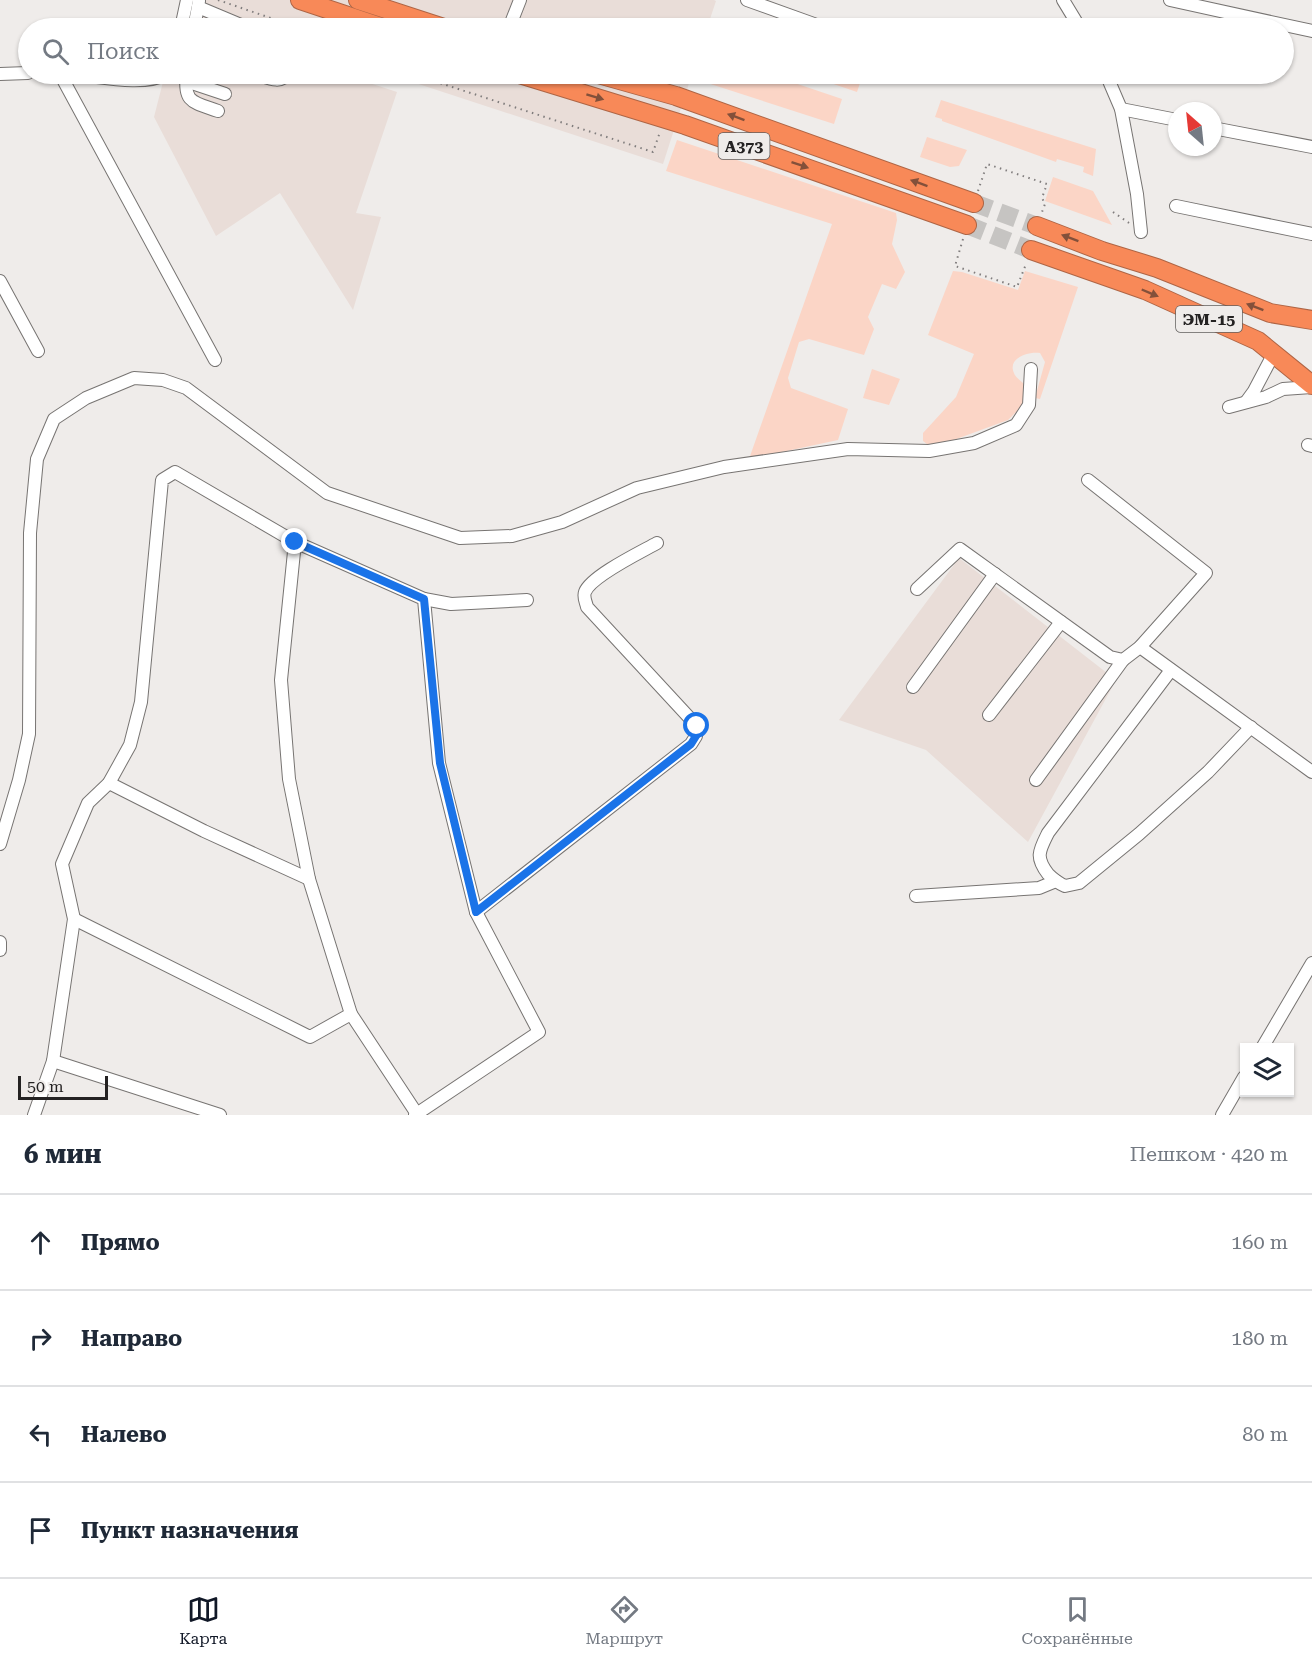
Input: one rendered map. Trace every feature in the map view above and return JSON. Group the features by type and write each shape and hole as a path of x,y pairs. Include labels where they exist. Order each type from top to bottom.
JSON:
{"highway":[{"path":"300,0 354,18"},
{"path":"358,0 413,18"},
{"name":"A373","path":"552,84 665,118 967,225"},
{"name":"A373","path":"633,84 676,96 974,203"},
{"name":"ЭМ-15","path":"1037,226 1102,251 1157,268 1270,313 1312,320"},
{"name":"ЭМ-15","path":"1031,250 1145,290 1258,341 1312,386"}],"street":[{"path":"183,18 187,0"},
{"path":"513,18 520,0"},
{"path":"747,0 797,18"},
{"path":"1063,0 1074,18"},
{"path":"1170,0 1252,18"},
{"path":"198,4 227,18"},
{"path":"1294,27 1312,31"},
{"path":"0,74 18,73"},
{"path":"65,84 215,360"},
{"path":"186,84 185,92 189,99 218,111"},
{"path":"203,84 225,94"},
{"path":"1110,84 1121,109 1137,194 1141,232"},
{"path":"1121,109 1168,118"},
{"path":"1222,130 1312,147"},
{"path":"1176,206 1312,234"},
{"path":"0,281 38,351"},
{"path":"1246,402 1274,353"},
{"path":"0,844 19,780 29,734 30,534 38,459 54,419 86,398 134,378 163,381 186,388 327,493 460,538 512,536 562,522 637,488 724,467 848,449 929,451 974,443 1016,425 1029,405 1031,369"},
{"path":"1229,407 1266,397 1283,389 1312,386"},
{"path":"34,1115 53,1061 74,919 62,864 88,803 109,783 130,745 141,702 162,480 175,472 295,542 424,599 451,604 527,600"},
{"path":"1036,780 1123,660 1140,647 1206,573 1088,480"},
{"path":"295,542 281,680 289,779 309,879 351,1014 416,1114 539,1032 476,912 440,763 424,599"},
{"path":"476,912 691,744 696,736 697,726 587,607 585,598 585,592 592,583 657,543"},
{"path":"917,589 960,549 1110,657 1123,660"},
{"path":"913,687 995,574"},
{"path":"989,715 1061,622"},
{"path":"1140,647 1312,772"},
{"path":"1171,670 1048,833 1040,848 1040,862 1056,881 1065,885 1079,883 1139,834 1208,772 1251,728"},
{"path":"109,783 204,831 309,879"},
{"path":"916,896 1039,888 1056,881"},
{"path":"74,919 310,1037 351,1014"},
{"path":"0,942 0,950"},
{"path":"1264,1043 1312,963"},
{"path":"53,1061 220,1115"},
{"path":"1222,1115 1240,1085"}],"path":[{"path":"218,0 271,18"},
{"path":"443,84 653,152 665,118"},
{"path":"974,203 987,164 1047,184 1042,198 1045,204 1037,226"},
{"path":"967,225 956,266 1017,287 1031,250"}],"shaded area":[{"path":"183,0 716,1 710,18 178,18"},
{"path":"162,84 373,84 397,92 356,213 381,217 353,310 280,193 216,236 154,117"},
{"path":"419,84 689,84 663,164"},
{"path":"710,84 798,84 842,99 834,124"},
{"path":"833,84 860,84 857,92"},
{"path":"941,100 1096,149 1093,176 1083,172 1084,167 1057,159 1056,162 942,121 935,117"},
{"path":"927,137 967,150 959,166 950,167 920,157"},
{"path":"677,140 896,213 897,220 892,244 905,272 896,289 882,284 868,317 874,329 864,355 809,339 799,342 788,378 791,388 848,409 838,440 749,459 832,224 666,171"},
{"path":"1053,177 1093,191 1112,225 1045,201"},
{"path":"953,271 1018,290 1025,271 1078,287 1040,399 1035,398 1045,362 1040,353 1025,354 1016,360 1013,368 1016,376 1024,384 1024,404 1008,420 932,448 923,441 923,433 956,397 974,354 928,335"},
{"path":"872,369 900,379 889,405 863,398"},
{"path":"959,558 1116,680 1028,842 926,750 839,720"}],"tunnel":[{"path":"974,203 1037,226"},
{"path":"967,225 1031,250"}],"route":[{"path":"295,542 424,599 440,763 476,912 691,744 696,736 697,726"}]}
